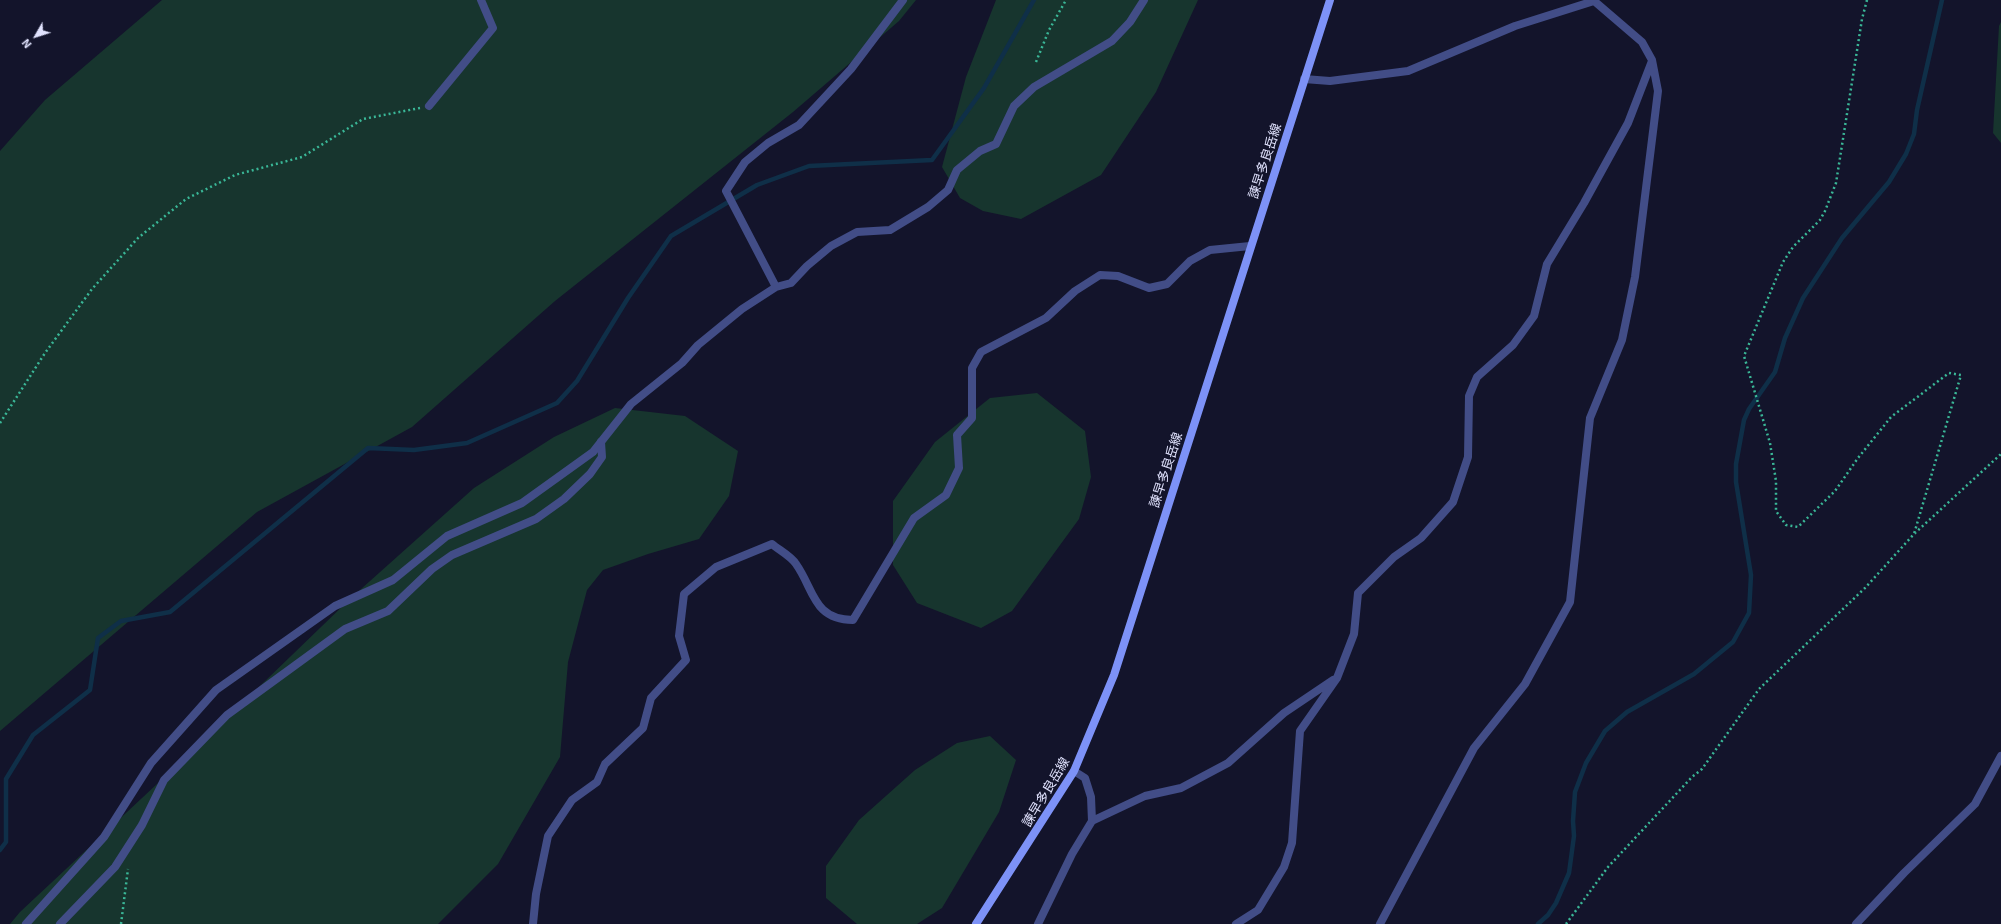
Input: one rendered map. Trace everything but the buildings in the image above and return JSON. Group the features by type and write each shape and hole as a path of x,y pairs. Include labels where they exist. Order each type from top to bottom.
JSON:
{"main road":[{"name":"諫早多良岳線","path":"976,924 1074,771 1114,675 1250,246 1330,0"}],"street":[{"path":"428,106 493,28 481,0"},
{"path":"776,287 726,191 745,162 768,143 799,125 851,69 903,0"},
{"path":"26,924 104,837 151,763 216,690 335,606 392,580 447,536 522,503 593,452 631,404 682,363 698,345 731,318 776,287 790,283 807,266 831,246 857,232 890,230 928,207 948,190 957,170 980,151 996,144 1014,106 1034,88 1112,41 1130,22 1144,0"},
{"path":"1304,79 1330,81 1408,71 1515,26 1594,1 1642,42 1652,60 1658,91 1635,277 1622,340 1590,418 1570,602 1524,684 1474,748 1380,924"},
{"path":"1236,924 1258,910 1284,867 1292,843 1300,731 1337,678 1354,634 1358,593 1394,557 1421,538 1453,502 1468,457 1469,396 1478,377 1514,345 1534,316 1547,264 1584,203 1628,123 1652,60"},
{"path":"534,924 536,894 548,836 572,800 597,782 605,764 643,728 651,698 686,660 680,636 684,594 716,567 772,544 796,563 817,605 840,620 853,620 914,518 946,494 959,468 957,435 972,418 972,368 981,352 1046,318 1075,290 1100,275 1118,276 1149,288 1167,284 1190,260 1210,250 1250,246"},
{"path":"60,924 115,867 142,825 164,780 227,715 345,629 388,611 432,569 447,559 536,519 564,498 590,474 602,457 601,442"},
{"path":"1038,924 1072,854 1092,821 1145,796 1181,788 1228,763 1284,713 1337,678"},
{"path":"1856,924 1904,873 1975,804 2001,756"},
{"path":"1074,771 1085,778 1091,797 1092,821"}],"path":[{"path":"1036,62 1049,30 1066,0"},
{"path":"1867,0 1862,19 1836,183 1826,211 1820,220 1793,247 1783,262 1744,356 1770,443 1776,480 1776,511 1786,526 1798,527 1835,491 1858,458 1891,417 1948,372 1961,375 1914,534"},
{"path":"0,423 45,353 92,289 138,238 186,199 235,175 302,158 363,118 428,106"},
{"path":"1566,924 1608,867 1692,777 1702,769 1759,688 1865,588 1914,534 2001,454"},
{"path":"115,867 126,862 129,872 121,924"}],"green space":[{"path":"162,0 916,0 899,21 793,112 555,301 412,427 257,512 0,731 0,151 45,100"},
{"path":"996,0 1198,0 1156,92 1101,175 1021,219 983,211 960,198 942,167 966,77"},
{"path":"2001,22 2001,143 1993,133 1999,26"},
{"path":"1037,393 1085,431 1091,477 1079,519 1012,611 981,628 917,603 893,565 893,501 935,442 990,398"},
{"path":"615,408 685,416 738,451 729,496 699,539 648,554 603,570 587,590 568,662 560,757 498,864 438,924 10,924 20,912 203,741 351,598 474,488 554,437"},
{"path":"990,736 1016,760 999,812 942,908 917,924 857,924 826,898 826,866 859,820 915,770 957,743"}],"waterway":[{"path":"0,850 6,842 6,779 33,735 90,690 98,638 121,621 170,612 368,448 414,450 467,443 557,403 577,381 628,298 671,236 757,185 809,166 932,160 984,88 1034,0"},
{"path":"1538,924 1548,915 1556,903 1569,873 1574,836 1573,821 1575,792 1586,763 1605,731 1627,712 1694,674 1733,642 1749,613 1751,575 1736,482 1736,464 1744,420 1749,409 1775,372 1785,338 1803,298 1842,238 1889,182 1906,154 1914,134 1917,110 1942,0"}]}
